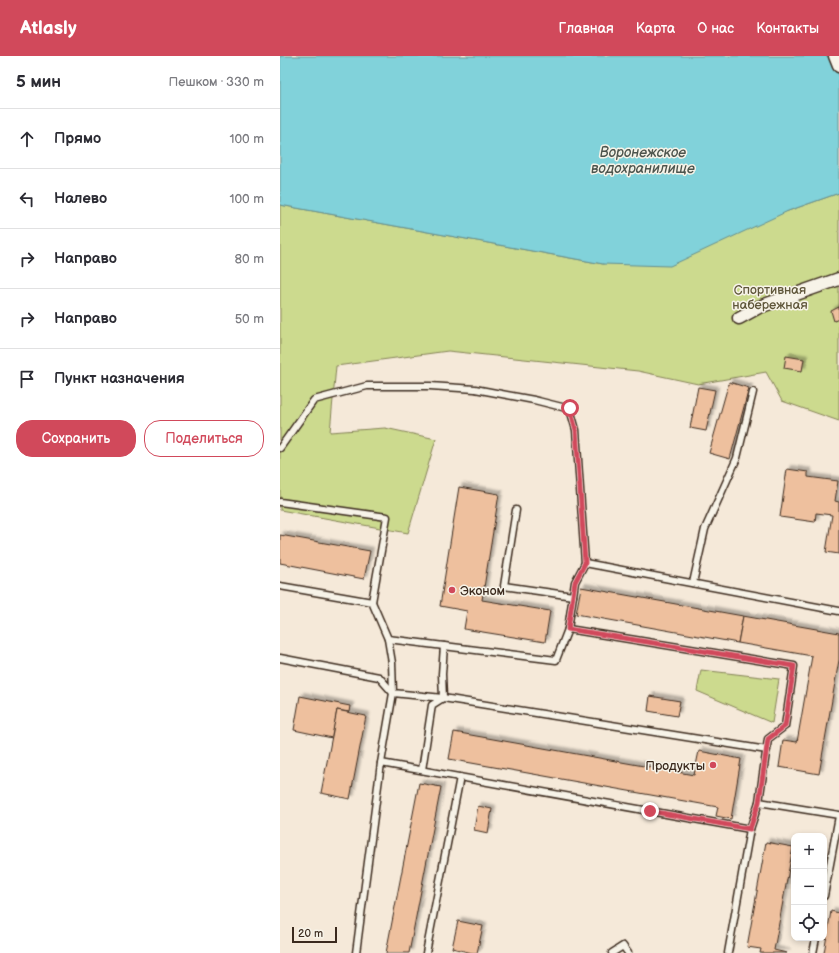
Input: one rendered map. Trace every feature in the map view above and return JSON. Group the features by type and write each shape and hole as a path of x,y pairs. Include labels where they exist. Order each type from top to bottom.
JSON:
{"street":[{"path":"835,56 839,66"},
{"path":"739,318 759,307 839,279"}],"lane":[{"path":"280,448 314,400 367,386 430,386 476,389 570,408 576,430 585,563 575,582 568,629 556,660 388,638"},
{"path":"693,583 705,529 736,458 752,392"},
{"path":"280,502 387,517 372,602 388,638 392,663 393,693 381,763 356,953"},
{"path":"516,510 504,586 573,596"},
{"path":"585,563 839,611"},
{"path":"280,586 372,602"},
{"path":"568,629 794,666 785,726 768,739 759,802 750,829 728,953"},
{"path":"444,646 442,674 444,698"},
{"path":"280,658 380,677 393,693 444,698 767,750"},
{"path":"422,770 432,705 444,698"},
{"path":"381,763 750,829"},
{"path":"426,953 460,777"},
{"path":"759,802 839,816 827,880"},
{"path":"813,953 815,941"},
{"path":"612,953 623,946 628,953"}],"green space":[{"name":"Спортивная набережная","path":"839,193 839,421 782,401 766,372 698,384 638,371 448,351 336,366 330,432 385,428 436,439 408,533 280,510 280,205 603,264 788,211"},
{"path":"701,670 779,679 772,723 697,691"}],"water":[{"name":"Воронежское водохранилище","path":"280,56 839,56 839,193 788,211 670,266 603,264 280,205"}],"building":[{"path":"839,307 839,319 834,321 831,311"},
{"path":"786,356 804,359 802,371 784,368"},
{"path":"729,382 749,388 730,459 709,453"},
{"path":"698,387 715,390 706,431 690,428"},
{"path":"787,469 808,472 808,477 838,481 835,501 839,502 839,554 826,552 832,515 816,513 815,522 780,517"},
{"path":"459,487 499,494 482,600 550,611 545,642 464,629 467,611 440,606"},
{"path":"280,535 370,551 364,579 280,563"},
{"path":"581,587 743,616 738,643 576,614"},
{"path":"743,616 839,633 839,660 819,774 779,767 783,740 797,742 812,656 738,643"},
{"path":"300,696 350,706 349,712 337,710 332,738 294,730"},
{"path":"650,696 680,701 677,716 648,711"},
{"path":"337,710 366,716 350,799 321,793"},
{"path":"454,732 694,775 699,751 741,759 731,819 716,816 718,807 449,759"},
{"path":"419,783 441,787 409,953 386,953"},
{"path":"478,806 492,809 488,833 474,830"},
{"path":"766,842 791,847 791,858 774,950 787,953 760,953 761,949 747,947"},
{"path":"831,911 839,913 839,953 824,953"},
{"path":"458,921 483,926 477,953 452,948"}],"place":[{"name":"Эконом","path":"452,590"},
{"name":"Продукты","path":"713,765"}],"route":[{"path":"570,408 576,430 585,563 575,582 568,629 794,666 785,726 768,739 759,802 750,829 650,811"}]}
